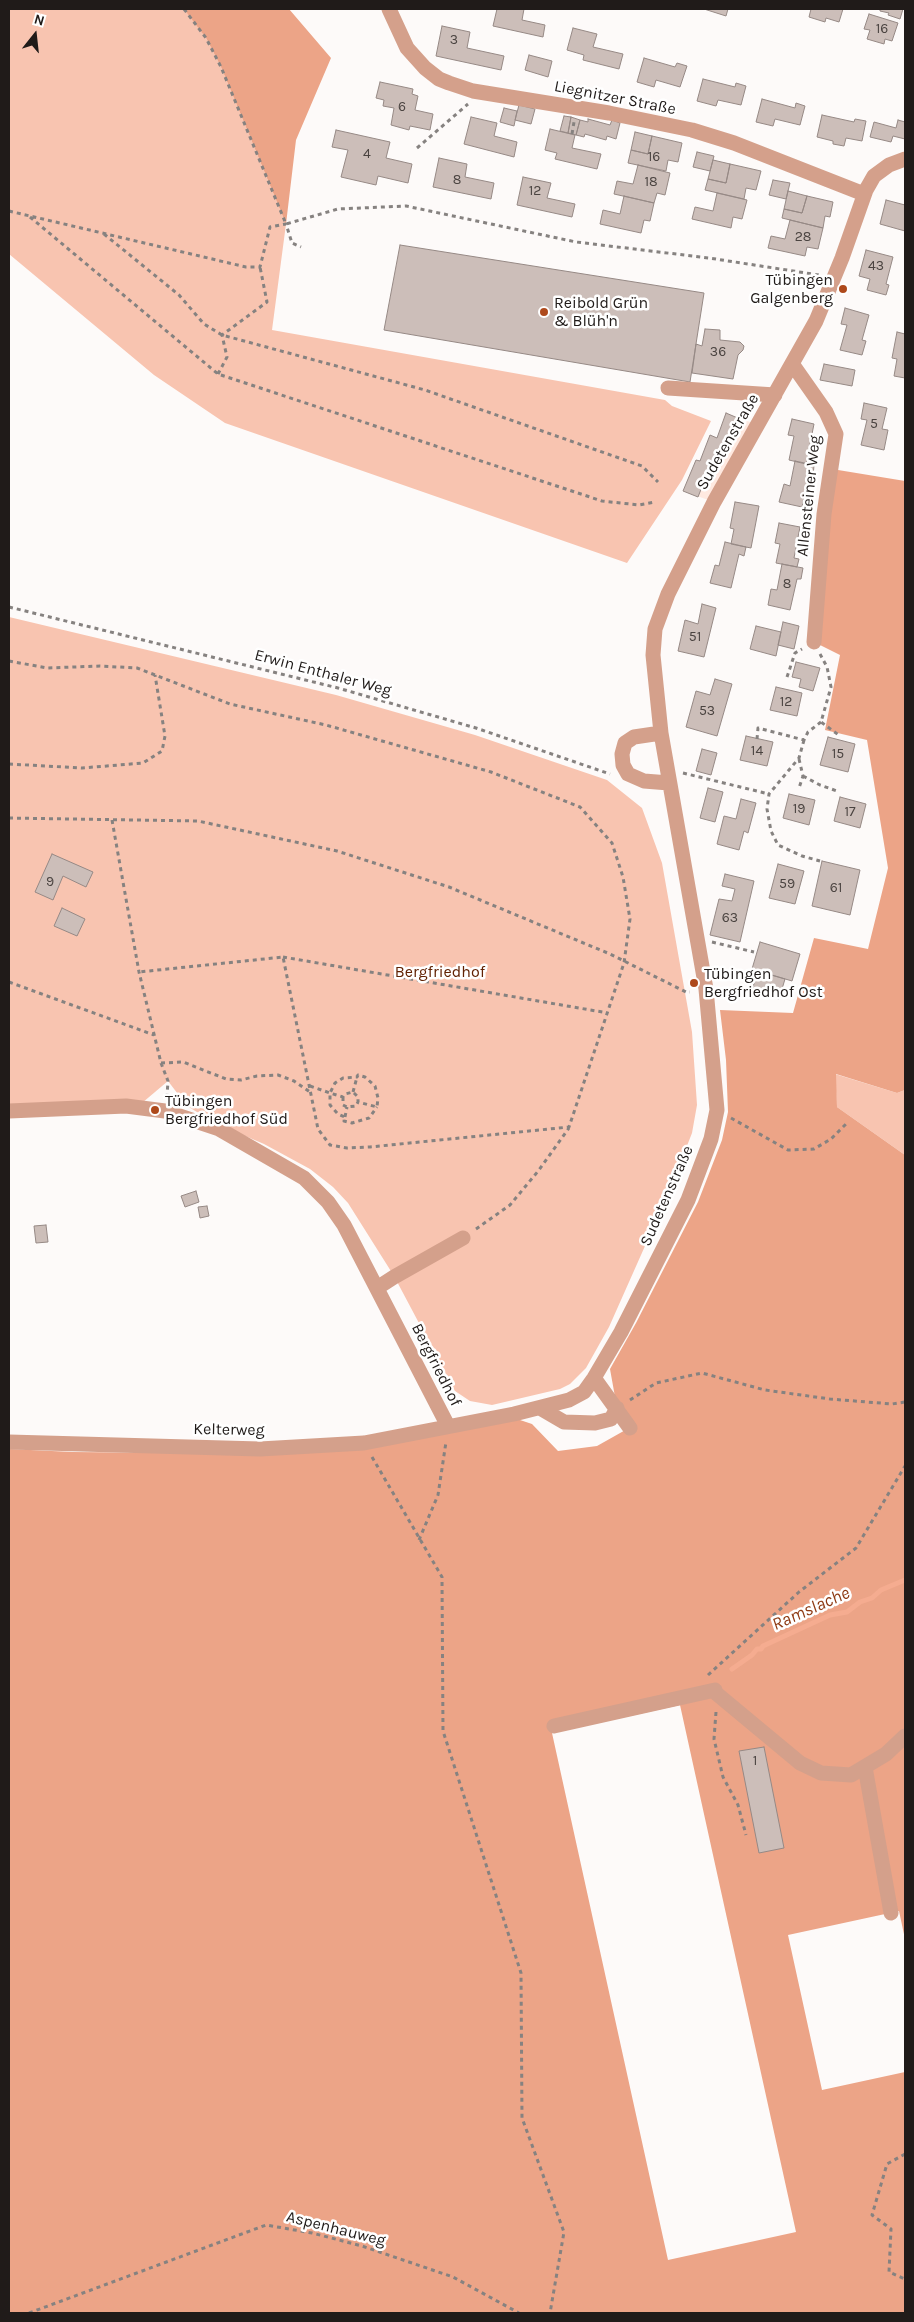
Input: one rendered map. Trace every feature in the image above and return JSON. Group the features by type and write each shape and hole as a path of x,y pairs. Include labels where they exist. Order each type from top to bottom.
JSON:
{"street":[{"name":"Liegnitzer Straße","path":"389,9 407,48 425,68 449,84 482,92 601,111 692,130 734,143 864,194"},
{"name":"Sudetenstraße","path":"448,1426 540,1408 569,1400 584,1392 621,1332 688,1200 711,1139 717,1110 706,989 661,734 652,655 655,629 668,594 714,502 816,320 835,278 864,194 874,176 889,166 905,159"},
{"name":"Allensteiner Weg","path":"793,364 826,412 836,434 824,514 814,642"},
{"path":"668,388 775,396"},
{"path":"661,734 634,737 625,743 622,754 628,774 644,781 668,776"},
{"name":"Bergfriedhof","path":"9,1111 126,1106 165,1111 219,1129 304,1178 328,1202 344,1225 423,1381 448,1426"},
{"path":"377,1288 394,1276 463,1238"},
{"path":"594,1378 630,1428"},
{"path":"540,1408 564,1422 595,1424 611,1419 617,1408"},
{"name":"Kelterweg","path":"9,1442 260,1449 364,1443 448,1426"},
{"path":"554,1726 716,1692 800,1763 821,1773 852,1775 886,1754 905,1736"},
{"path":"865,1767 891,1913"}],"path":[{"path":"184,9 206,38 221,67 286,224 292,243 302,247"},
{"path":"417,148 482,92"},
{"path":"222,335 267,302 260,267 270,227 338,208 406,206 576,242 709,258 835,278"},
{"path":"9,211 246,267 260,267"},
{"path":"30,217 218,374 602,501 640,506 655,502"},
{"path":"104,234 179,295 204,324 222,335 425,390 642,466 658,482"},
{"path":"218,374 226,357 222,335"},
{"name":"Erwin Enthaler Weg","path":"9,607 338,688 476,728 612,775 628,774"},
{"path":"787,678 795,653 814,642 827,667 831,687 821,722 808,732 799,758 769,794 767,809 771,831 778,845 802,856 820,861"},
{"path":"9,661 47,668 100,666 137,668 230,704 326,725 491,772 580,807 612,843 623,877 630,919 624,963 569,1128 539,1170 510,1205 463,1238"},
{"path":"9,764 82,768 143,763 162,750 165,736 155,675"},
{"path":"821,722 840,736"},
{"path":"757,738 758,728 804,740"},
{"path":"799,758 803,776 799,788"},
{"path":"668,776 769,794"},
{"path":"803,776 820,785 838,790"},
{"path":"9,818 198,822 337,851 449,887 610,954 624,963 686,992 706,989"},
{"path":"112,820 139,972 161,1063 168,1081"},
{"path":"697,938 754,952"},
{"path":"139,972 283,956 608,1013"},
{"path":"283,956 318,1130 330,1145 347,1148 569,1128"},
{"path":"9,982 154,1035"},
{"path":"161,1063 183,1062 226,1079 241,1080 257,1076 278,1076 294,1081 311,1092"},
{"path":"345,1117 338,1114 330,1105 330,1093 338,1080 349,1076 357,1077 358,1075 374,1086 378,1098 377,1107 373,1115 363,1121 352,1123 344,1121 348,1108"},
{"path":"353,1092 357,1077"},
{"path":"310,1086 343,1097"},
{"path":"343,1097 345,1094 353,1092"},
{"path":"343,1097 343,1105 348,1108 356,1106 358,1097 353,1092"},
{"path":"358,1102 377,1107"},
{"path":"717,1110 788,1150 814,1149 831,1138 848,1122"},
{"path":"617,1408 656,1383 702,1373 765,1390 830,1399 892,1404 905,1402"},
{"path":"419,1540 438,1495 448,1426"},
{"path":"364,1443 442,1577 443,1731 521,1973 522,2118 564,2232 550,2313"},
{"path":"708,1675 799,1592 856,1548 905,1466"},
{"path":"716,1692 714,1739 723,1777 738,1805 746,1835"},
{"path":"905,2154 887,2164 872,2215 891,2229 889,2272 905,2279"},
{"name":"Aspenhauweg","path":"29,2313 266,2225 312,2233 362,2246 453,2277 519,2313"}],"shaded area":[{"path":"184,9 289,9 331,58 296,140 286,224 221,67 206,38"},
{"path":"726,413 758,425 714,502 683,491 696,460 700,461 710,435 717,438"},
{"path":"832,469 905,481 905,1090 897,1093 836,1074 837,1107 905,1155 905,1939 899,1911 788,1935 822,2090 905,2072 905,2313 9,2313 9,1449 73,1452 263,1454 517,1419 532,1424 558,1451 597,1446 629,1428 617,1408 610,1369 636,1323 698,1202 722,1140 728,1112 726,1060 720,1010 793,1013 814,938 868,949 888,868 867,740 825,730 840,655 814,642","holes":["680,1705 796,2232 668,2260 552,1733"]}],"green space":[{"path":"9,9 184,9 188,12 206,38 221,67 286,224 272,330 665,400 672,406 711,421 682,480 627,563 225,423 154,375 9,254"},
{"name":"Bergfriedhof","path":"9,617 336,695 475,735 607,780 642,808 662,863 692,1032 697,1105 692,1133 669,1192 609,1327 586,1368 570,1384 560,1389 492,1405 470,1401 455,1391 394,1276 348,1203 333,1187 310,1169 264,1144 217,1124 187,1106 168,1081 142,1103 9,1105"},
{"path":"835,1074 897,1093 905,1090 905,1155 837,1107"}],"building":[{"path":"497,9 524,9 522,20 545,25 543,37 493,26"},
{"path":"704,9 728,9 726,16"},
{"path":"811,9 843,9 839,22 826,18 825,22 809,17"},
{"path":"880,9 903,9 900,19 880,11"},
{"path":"869,14 898,23 892,41 885,39 884,44 867,39 870,30 864,29"},
{"path":"442,26 470,32 467,48 504,56 501,70 436,56"},
{"path":"573,28 597,34 593,47 623,54 619,69 583,60 584,55 567,50"},
{"path":"529,55 552,61 548,77 525,70"},
{"path":"644,58 675,67 677,63 687,66 680,87 656,80 654,87 637,82"},
{"path":"703,79 735,87 736,83 746,86 741,105 718,100 716,106 697,101"},
{"path":"380,82 413,89 412,94 418,96 415,110 433,114 430,130 410,126 409,130 391,125 394,108 383,106 384,100 376,98"},
{"path":"762,99 795,108 796,103 805,106 800,125 775,119 773,126 756,122"},
{"path":"519,105 535,109 531,124 515,120"},
{"path":"504,108 517,111 514,126 500,122"},
{"path":"822,115 854,122 855,119 866,121 862,141 846,138 844,146 833,144 833,141 817,137"},
{"path":"564,116 571,117 568,133 560,131"},
{"path":"471,117 497,123 494,136 517,142 514,157 464,144"},
{"path":"571,117 580,120 576,135 568,133"},
{"path":"588,119 610,125 612,120 620,123 616,139 607,136 606,140 585,134 584,137 576,135 580,120 588,122"},
{"path":"898,120 905,122 905,139 893,136 891,142 870,137 874,122 896,128"},
{"path":"550,129 575,135 572,148 601,154 597,169 555,159 557,153 545,150"},
{"path":"336,130 390,142 386,158 412,164 408,183 378,176 376,185 341,177 348,150 332,147"},
{"path":"635,132 652,136 648,154 631,150"},
{"path":"652,136 682,143 678,162 668,160 666,171 628,163 631,150 648,154"},
{"path":"697,152 714,156 710,171 693,167"},
{"path":"439,158 467,164 465,177 494,183 491,199 433,187"},
{"path":"713,160 730,164 726,183 708,179"},
{"path":"730,164 761,171 756,190 746,188 744,199 705,190 708,179 726,183"},
{"path":"638,165 670,173 665,195 657,193 654,203 614,194 617,181 633,184"},
{"path":"523,177 551,183 547,198 575,204 572,217 517,205"},
{"path":"773,180 790,183 786,199 769,195"},
{"path":"788,191 807,196 802,213 784,209"},
{"path":"717,193 747,200 742,219 733,217 731,228 692,219 695,207 713,211"},
{"path":"624,196 654,203 650,221 644,220 641,233 600,224 603,210 620,214"},
{"path":"807,196 833,202 830,217 825,216 823,228 782,218 784,209 802,213"},
{"path":"886,200 905,205 905,231 880,224"},
{"path":"790,220 823,228 818,249 807,247 805,256 768,248 771,236 785,239"},
{"name":"Reibold Grün & Blüh'n","path":"400,245 704,293 690,382 384,330"},
{"path":"866,250 893,257 886,284 889,285 886,295 867,290 870,279 859,276"},
{"path":"845,308 869,315 862,340 866,341 862,355 840,350 847,325 841,324"},
{"path":"705,329 720,330 720,340 740,342 744,346 738,355 733,379 692,373 696,344 702,346"},
{"path":"897,332 905,334 905,378 894,376 897,359 892,358"},
{"path":"824,364 855,370 852,386 820,380"},
{"path":"864,403 887,408 882,429 888,430 884,450 861,445 867,420 861,419"},
{"path":"726,413 740,419 729,446 724,445 714,471 709,469 698,497 683,491 696,460 700,461 710,435 717,438"},
{"path":"792,419 814,424 806,464 789,460 794,436 788,435"},
{"path":"795,461 814,465 813,477 808,477 802,507 779,502 784,484 790,486"},
{"path":"735,502 759,506 751,548 731,544 734,529 730,528"},
{"path":"779,523 800,527 794,558 799,559 797,567 776,563 780,544 775,543"},
{"path":"725,542 746,547 744,556 739,554 731,588 710,583 715,565 719,566"},
{"path":"782,564 803,568 801,579 797,579 790,610 768,605 771,589 777,590"},
{"path":"702,604 716,608 704,657 678,651 685,620 698,624"},
{"path":"783,622 799,626 794,649 778,645"},
{"path":"756,626 781,632 776,656 750,649"},
{"path":"796,662 820,668 813,691 799,687 801,679 792,677"},
{"path":"715,679 732,684 717,736 686,727 696,691 710,695"},
{"path":"776,687 802,693 797,716 770,710"},
{"path":"746,736 773,742 767,766 740,760"},
{"path":"828,737 855,744 848,772 820,765"},
{"path":"702,749 717,753 711,775 696,771"},
{"path":"708,788 723,792 715,822 700,818"},
{"path":"789,794 815,800 809,825 783,818"},
{"path":"840,797 866,804 860,828 834,821"},
{"path":"741,799 756,803 748,833 744,831 739,850 717,844 724,816 736,819"},
{"path":"52,854 93,872 86,887 63,876 53,900 35,892"},
{"path":"822,861 860,870 850,915 812,906"},
{"path":"778,864 804,871 795,904 769,898"},
{"path":"725,874 754,881 740,942 710,935 719,899 732,901 735,889 722,886"},
{"path":"62,908 85,919 77,936 54,926"},
{"path":"760,942 800,954 792,981 752,969"},
{"path":"757,971 785,979 779,999 752,992"},
{"path":"196,1191 199,1202 185,1207 181,1196"},
{"path":"207,1206 209,1216 200,1218 198,1207"},
{"path":"46,1225 48,1242 36,1243 34,1226"},
{"path":"764,1747 784,1848 759,1853 739,1751"}],"waterway":[{"name":"Ramslache","path":"732,1669 752,1655 757,1649 761,1649 763,1646 830,1615 847,1612 860,1602 872,1598 881,1590 905,1580"}],"place":[{"name":"Tübingen Galgenberg","path":"843,289"},
{"name":"Reibold Grün & Blüh'n","path":"544,312"},
{"name":"Tübingen Bergfriedhof Ost","path":"694,983"},
{"name":"Tübingen Bergfriedhof Süd","path":"155,1110"}]}
